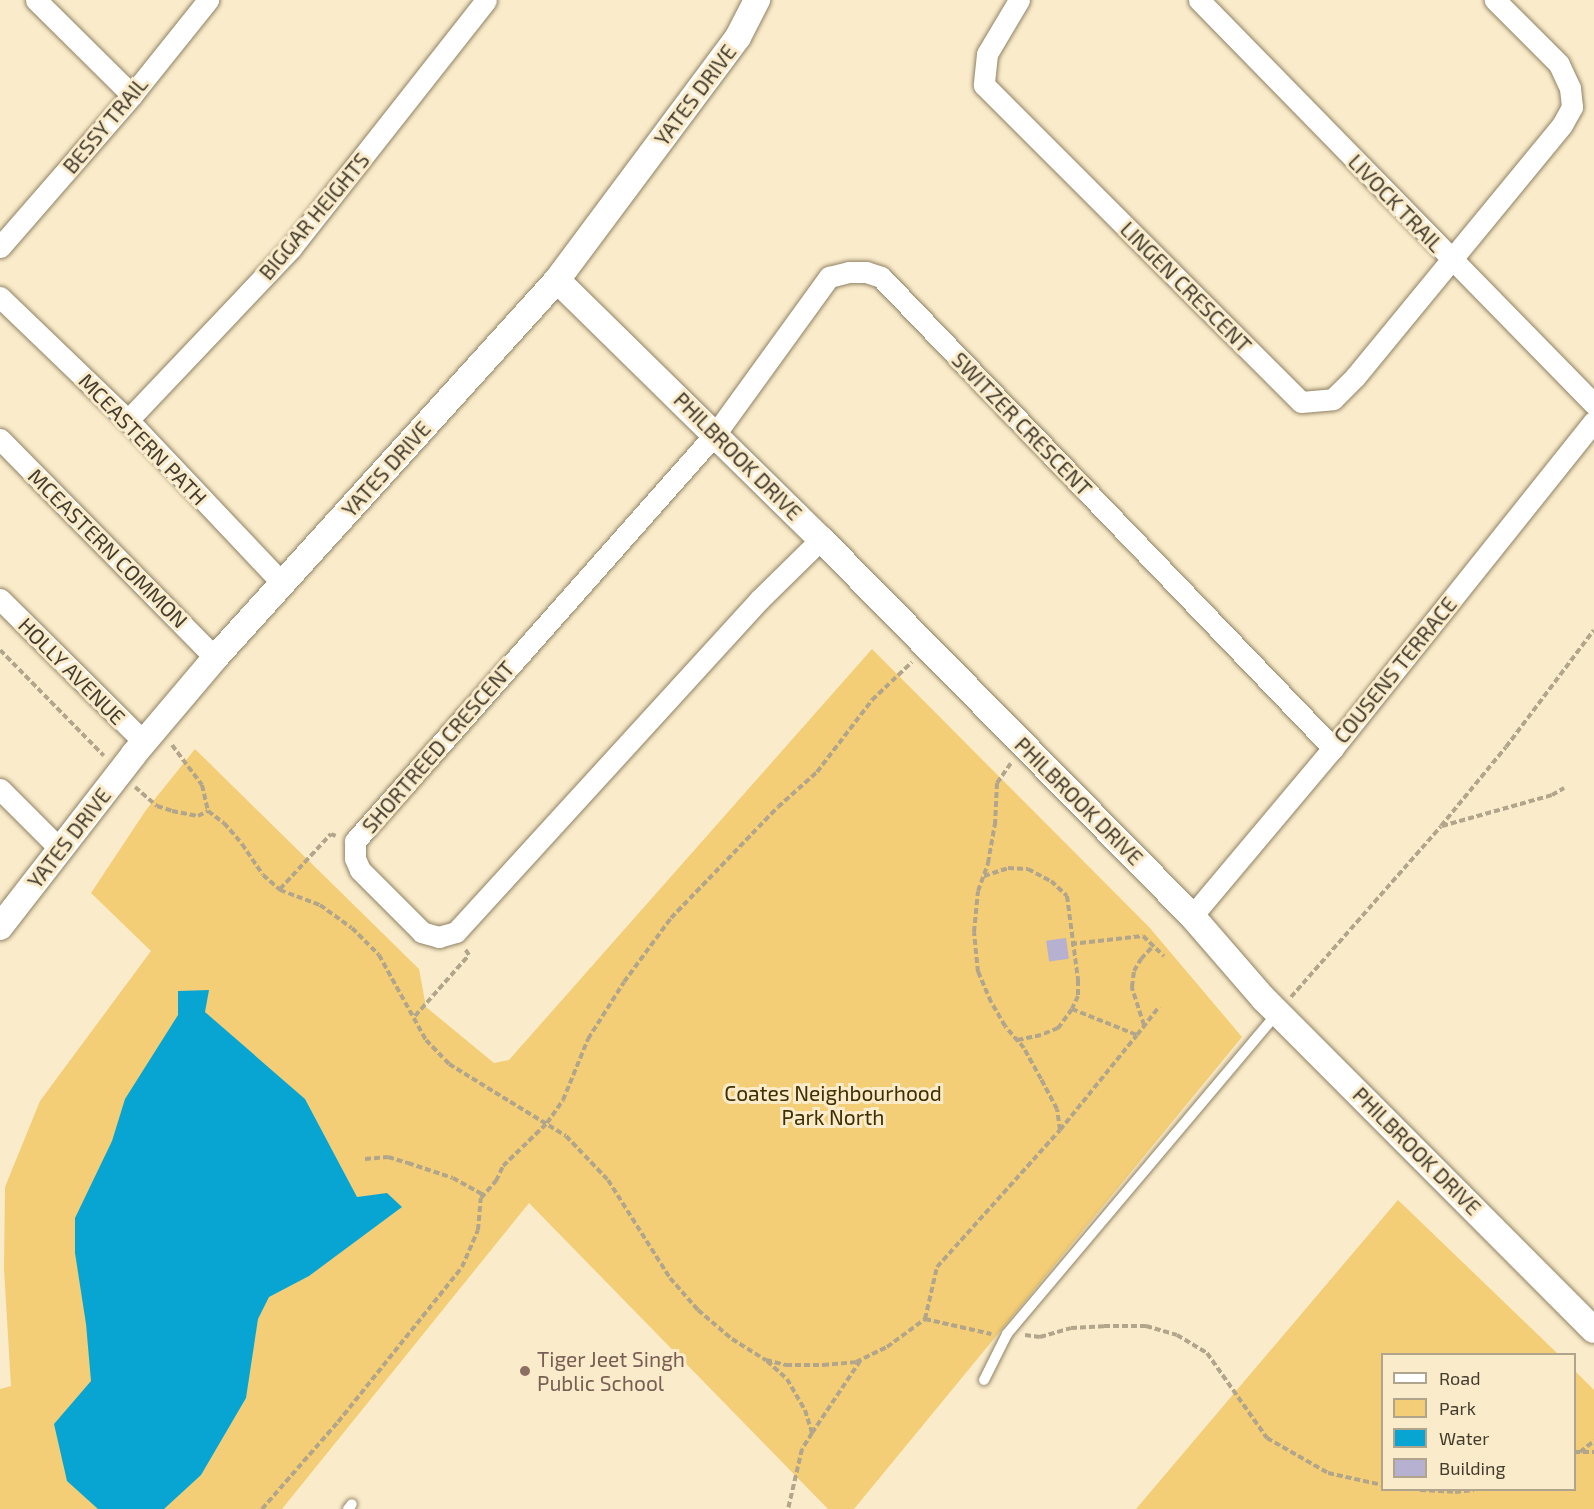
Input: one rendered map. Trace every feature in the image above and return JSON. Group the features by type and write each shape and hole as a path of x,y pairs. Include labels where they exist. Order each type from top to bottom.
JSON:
{"street":[{"path":"36,0 132,95"},
{"name":"BESSY TRAIL","path":"0,247 132,95 208,0"},
{"name":"BIGGAR HEIGHTS","path":"128,420 291,248 486,0"},
{"name":"YATES DRIVE","path":"0,927 150,734 215,658 557,280 738,37 757,0"},
{"name":"LINGEN CRESCENT","path":"1018,0 987,54 984,85 1301,402 1333,399 1355,377 1452,260"},
{"name":"LIVOCK TRAIL","path":"1199,0 1594,404"},
{"path":"1452,260 1562,124 1572,107 1570,88 1559,64 1495,0"},
{"name":"SWITZER CRESCENT","path":"716,433 829,276 849,272 866,272 881,277 1333,748"},
{"name":"PHILBROOK DRIVE","path":"557,280 716,433 929,648 1192,916 1279,1012 1594,1330"},
{"name":"MCEASTERN PATH","path":"0,297 128,420 283,584"},
{"name":"COUSENS TERRACE","path":"1192,916 1333,748 1594,421"},
{"name":"SHORTREED CRESCENT","path":"456,932 439,937 422,932 360,870 355,858 355,841 716,433"},
{"name":"MCEASTERN COMMON","path":"0,439 215,658"},
{"path":"456,932 760,599 821,539"},
{"name":"HOLLY AVENUE","path":"0,599 150,734"},
{"path":"0,789 60,849"}],"lane":[{"path":"984,1380 1007,1334 1279,1012"}],"path":[{"path":"1279,1012 1442,826 1506,747 1594,630"},
{"path":"262,1509 338,1422 462,1267 478,1230 482,1198 496,1181 503,1167 547,1123 563,1100 588,1039 624,982 671,918 778,807 817,772 890,680 929,648"},
{"path":"0,650 119,773 157,806 198,816 208,811"},
{"path":"150,734 202,785 208,811 224,823 242,844 263,876 280,890 320,905 352,928 380,955 426,1040 449,1064 566,1136 608,1180 624,1202 647,1245 698,1310 732,1339 766,1360 787,1379 805,1410 812,1433"},
{"path":"1025,747 997,783 995,825 978,891 974,932 978,972 991,1002 1017,1040 1057,1109 1060,1130"},
{"path":"1442,826 1552,795 1564,788"},
{"path":"280,890 331,834 355,841"},
{"path":"983,876 1008,868 1028,869 1051,880 1067,896 1078,996 1072,1010 1058,1028 1041,1035 1017,1040"},
{"path":"415,1016 469,955 456,932"},
{"path":"1071,944 1143,936 1164,956"},
{"path":"1144,1025 1132,987 1134,971 1153,946"},
{"path":"766,1360 786,1365 823,1365 860,1360 887,1347 925,1319 937,1267 1060,1130 1159,1007"},
{"path":"1072,1010 1137,1035"},
{"path":"365,1159 388,1157 408,1162 453,1178 484,1195"},
{"path":"925,1319 992,1334 1040,1337 1071,1328 1146,1326 1177,1335 1207,1353 1267,1438 1328,1473 1381,1485"},
{"path":"789,1509 802,1449 823,1412 860,1360"},
{"path":"1580,1452 1594,1441"},
{"path":"1576,1452 1594,1452"},
{"path":"1438,1491 1464,1491"}],"green space":[{"name":"Coates Neighbourhood Park North","path":"872,649 1149,927 1242,1037 854,1509 828,1509 529,1203 282,1509 0,1509 0,1389 11,1386 4,1269 5,1187 40,1101 151,951 91,893 146,810 195,749 419,969 426,1007 494,1063 509,1060"},
{"path":"1398,1200 1557,1353 1381,1353 1381,1491 1576,1491 1576,1372 1594,1390 1594,1509 1136,1509"}],"water":[{"path":"209,990 205,1012 305,1099 357,1197 387,1193 402,1207 309,1276 269,1297 258,1319 246,1398 201,1475 164,1509 98,1509 67,1481 54,1424 91,1381 86,1324 75,1253 75,1218 112,1141 125,1099 178,1015 178,991"}],"building":[{"path":"1066,938 1069,959 1049,962 1046,941"}],"place":[{"name":"Tiger Jeet Singh Public School","path":"525,1371"}]}
